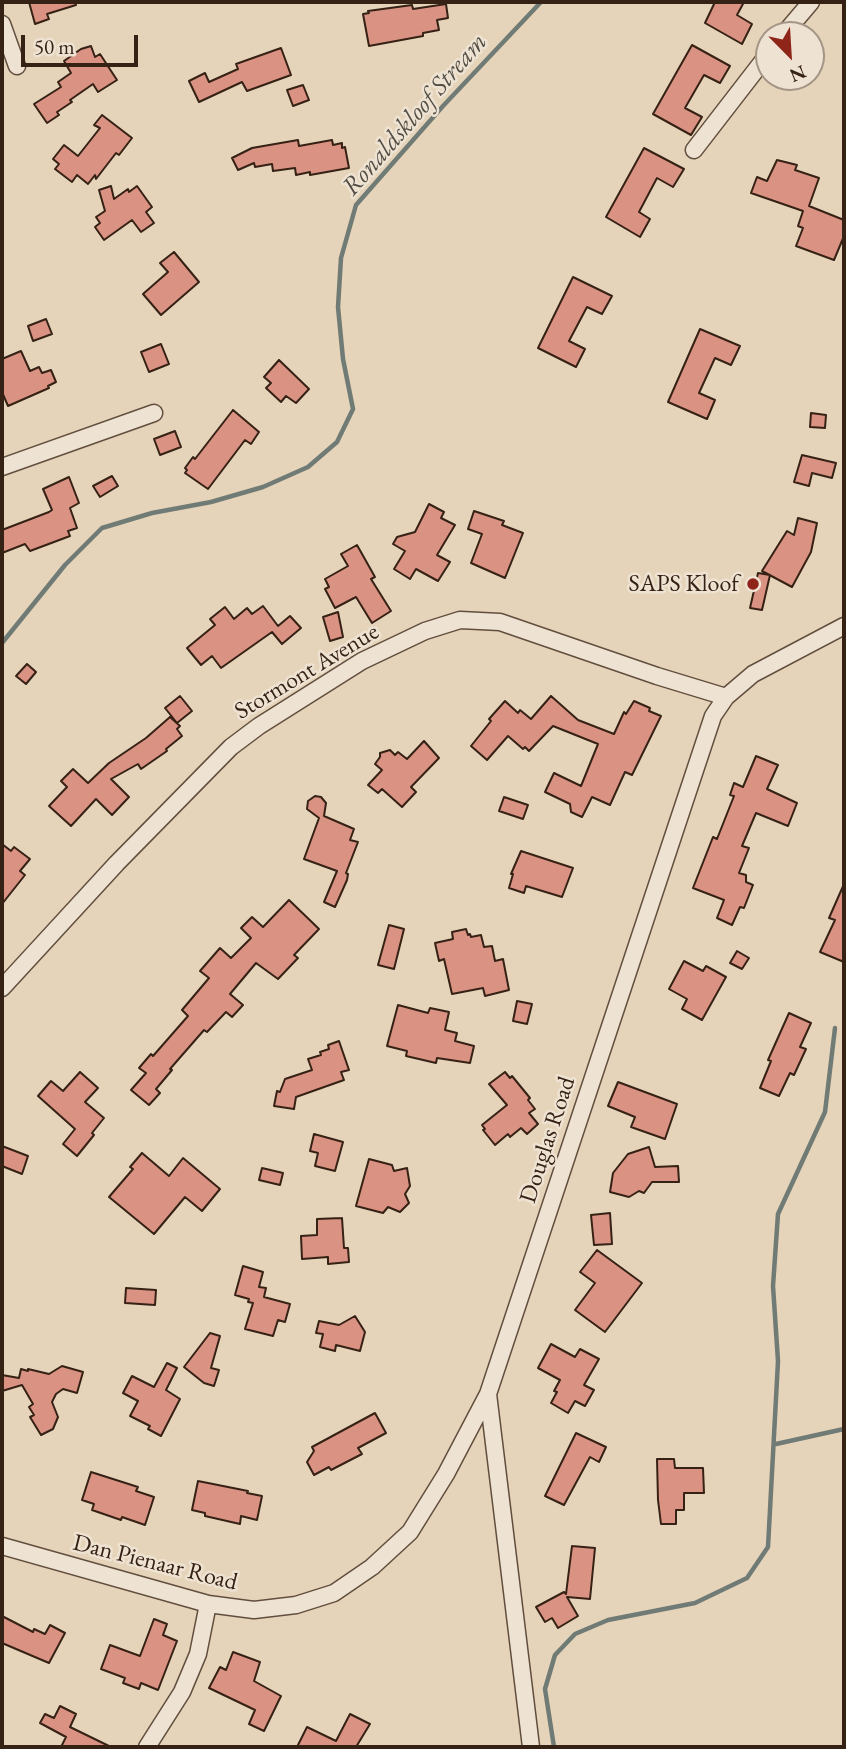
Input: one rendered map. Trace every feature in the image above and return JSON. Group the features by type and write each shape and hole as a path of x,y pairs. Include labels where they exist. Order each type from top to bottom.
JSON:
{"street":[{"path":"795,21 811,2"},
{"path":"2,24 16,66"},
{"path":"694,150 755,71"},
{"path":"2,467 154,412"},
{"name":"Stormont Avenue","path":"2,988 117,863 231,747 259,726 362,661 425,631 460,620 500,622 726,697"},
{"name":"Douglas Road","path":"531,1747 488,1394 713,716 726,697 753,674 844,626"},
{"name":"Dan Pienaar Road","path":"2,1546 208,1604 254,1610 296,1605 334,1593 372,1567 410,1532 446,1474 488,1394"},
{"path":"147,1747 182,1692 198,1654 208,1604"}],"building":[{"path":"29,2 75,2 76,5 47,14 49,19 35,24"},
{"path":"715,2 744,2 737,15 752,24 742,44 705,23"},
{"path":"446,4 448,18 437,20 439,30 423,33 423,36 369,46 363,14 369,13 368,11"},
{"path":"692,45 730,66 720,83 704,75 685,108 702,117 691,135 653,114"},
{"path":"91,46 95,57 100,54 117,80 98,92 93,84 70,100 72,102 47,123 34,104 61,87 58,82 71,73 64,61 81,49"},
{"path":"281,48 291,75 247,91 242,82 199,102 189,81 205,73 209,82 238,69 236,64"},
{"path":"303,85 309,100 293,106 287,90"},
{"path":"102,115 132,138 119,155 116,153 96,179 95,175 88,184 77,175 72,182 55,169 59,164 53,159 64,145 78,156 100,128 94,125"},
{"path":"298,140 299,146 332,140 333,145 342,143 349,168 296,175 295,168 273,171 272,164 255,167 254,163 238,170 232,158 252,148"},
{"path":"644,148 684,169 673,187 657,178 639,212 650,219 640,237 606,217"},
{"path":"777,160 797,165 795,170 819,178 809,206 844,220 844,236 834,260 796,246 803,228 798,226 803,211 751,193 757,177 767,181"},
{"path":"111,186 114,199 137,186 152,207 146,212 154,223 141,232 132,220 104,240 95,227 100,223 96,217 105,211 99,190"},
{"path":"174,252 199,282 161,315 143,294 168,272 160,263"},
{"path":"573,277 612,296 602,314 587,307 569,341 585,349 576,367 538,348"},
{"path":"46,319 52,334 33,341 28,326"},
{"path":"700,329 740,346 731,365 715,358 699,393 715,400 707,419 668,402"},
{"path":"161,344 169,364 149,372 141,352"},
{"path":"21,351 30,371 39,367 42,373 51,370 56,382 48,386 49,388 8,406 2,392 2,359"},
{"path":"279,360 309,389 296,403 286,396 281,402 266,388 271,383 264,377"},
{"path":"233,410 259,432 251,444 245,440 208,489 185,473 185,468"},
{"path":"811,413 826,415 825,428 810,427"},
{"path":"175,431 181,447 160,455 154,439"},
{"path":"802,455 836,463 832,478 812,473 809,486 794,482"},
{"path":"112,476 118,486 100,497 93,486"},
{"path":"69,477 79,503 70,508 77,528 68,531 70,536 30,551 25,544 2,553 2,530 52,510 43,489"},
{"path":"429,504 444,512 441,518 455,525 437,555 450,562 438,581 416,569 410,579 394,569 405,551 393,544 397,537 415,532"},
{"path":"474,511 504,521 502,525 523,533 505,578 471,563 482,534 468,529"},
{"path":"798,518 817,523 811,552 792,587 762,571 787,531 794,535"},
{"path":"357,545 375,577 371,579 391,611 372,623 356,597 335,608 325,589 329,587 325,579 348,566 341,554"},
{"path":"758,573 770,575 762,610 750,608"},
{"path":"263,606 278,626 290,616 301,628 282,644 272,632 221,668 212,656 201,665 187,648 215,625 210,619 225,607 234,619 247,608 252,614"},
{"path":"338,612 343,637 330,641 323,617"},
{"path":"27,664 36,672 26,684 16,676"},
{"path":"180,696 192,711 177,723 165,708"},
{"path":"551,696 578,720 614,734 624,712 626,714 634,701 661,716 632,775 625,772 610,805 592,797 582,817 571,812 570,804 545,792 554,773 581,786 598,744 553,726 529,751 508,736 487,760 471,746 505,701 518,713 520,710 531,719"},
{"path":"170,717 180,726 177,729 182,736 166,749 167,751 141,769 138,764 111,779 129,797 112,815 96,799 71,826 49,806 67,787 61,781 73,769 88,783 109,763 146,738"},
{"path":"424,741 439,758 411,787 416,792 402,807 382,789 378,793 368,785 382,770 375,764 380,753 390,750 407,759"},
{"path":"756,756 778,765 767,789 797,803 788,826 756,813 742,846 749,848 739,873 746,875 746,882 753,885 744,908 740,907 732,925 717,918 724,900 693,888 713,837 717,839 734,796 730,795 734,783 743,787"},
{"path":"315,796 321,797 326,803 324,816 354,829 350,840 358,842 346,873 347,880 335,907 324,902 337,871 304,859 319,818 307,809 308,801"},
{"path":"504,797 528,805 523,819 499,811"},
{"path":"2,844 11,851 14,847 30,859 20,871 25,875 2,904"},
{"path":"521,851 573,868 562,897 526,886 524,893 509,888 511,874"},
{"path":"844,884 844,962 820,952 835,920 829,918"},
{"path":"289,900 319,929 294,955 298,958 278,979 256,963 230,994 243,1005 232,1017 226,1012 207,1032 204,1030 170,1069 172,1070 156,1089 160,1093 149,1105 131,1090 146,1073 139,1068 188,1016 182,1010 209,978 200,971 220,948 231,958 251,938 241,928 252,917 263,927"},
{"path":"389,925 404,929 394,969 378,965"},
{"path":"466,929 471,937 481,935 484,947 492,946 495,961 503,959 509,990 485,996 483,988 452,994 444,959 439,961 435,943 453,939 452,932"},
{"path":"737,951 749,958 742,969 730,963"},
{"path":"684,961 703,971 706,966 726,977 702,1020 682,1009 687,999 669,989"},
{"path":"517,1001 532,1004 527,1024 513,1021"},
{"path":"398,1005 428,1013 430,1008 449,1012 445,1030 457,1033 455,1041 474,1046 470,1063 437,1058 436,1063 406,1056 407,1051 387,1046"},
{"path":"789,1013 811,1023 800,1047 806,1049 794,1075 790,1073 779,1096 760,1088 771,1061 768,1060"},
{"path":"339,1041 349,1070 341,1072 344,1080 296,1097 294,1109 274,1106 277,1091 280,1092 285,1079 312,1070 308,1059 321,1055 320,1052 329,1049 328,1045"},
{"path":"80,1072 98,1088 85,1102 104,1118 77,1156 63,1144 75,1129 38,1096 51,1081 63,1091"},
{"path":"505,1072 510,1078 512,1076 530,1098 528,1100 535,1109 529,1113 538,1124 527,1134 521,1128 510,1137 508,1134 495,1145 482,1125 507,1105 489,1084"},
{"path":"618,1082 677,1104 665,1139 631,1127 635,1117 608,1106"},
{"path":"314,1134 343,1142 335,1171 315,1166 318,1153 310,1151"},
{"path":"2,1146 28,1156 22,1174 2,1166"},
{"path":"649,1147 655,1167 678,1166 679,1182 652,1182 644,1193 639,1191 629,1197 610,1192 613,1173 628,1154"},
{"path":"142,1153 169,1176 183,1158 220,1189 202,1211 185,1197 154,1234 109,1197 133,1169 130,1167"},
{"path":"369,1159 392,1165 394,1171 407,1168 410,1186 405,1194 409,1203 400,1212 388,1207 383,1213 356,1206"},
{"path":"262,1168 283,1173 280,1185 259,1180"},
{"path":"610,1213 612,1244 594,1245 591,1215"},
{"path":"342,1218 344,1248 348,1248 349,1262 328,1264 328,1257 302,1259 301,1236 317,1235 317,1219"},
{"path":"597,1250 642,1283 605,1332 575,1310 595,1283 580,1272"},
{"path":"243,1266 263,1272 259,1287 266,1288 264,1297 290,1304 285,1322 278,1320 273,1336 245,1329 253,1303 235,1295"},
{"path":"126,1288 156,1290 155,1305 125,1303"},
{"path":"355,1316 365,1332 360,1351 336,1345 335,1351 320,1347 323,1334 316,1333 319,1321 339,1325"},
{"path":"210,1333 220,1336 211,1368 219,1370 214,1386 204,1383 184,1367"},
{"path":"551,1344 575,1357 580,1349 599,1359 584,1385 594,1390 585,1406 575,1401 568,1413 551,1403 560,1380 538,1368"},
{"path":"167,1363 177,1368 166,1390 180,1399 161,1436 148,1429 150,1426 130,1416 138,1401 123,1393 132,1376 154,1387"},
{"path":"62,1366 83,1372 77,1393 63,1389 56,1394 52,1402 58,1417 53,1429 41,1435 30,1417 34,1415 29,1407 33,1404 22,1385 2,1391 2,1375 19,1378 21,1369 49,1374"},
{"path":"375,1413 386,1433 358,1448 362,1454 331,1470 329,1467 314,1475 307,1462 314,1451 312,1447"},
{"path":"576,1433 606,1447 599,1462 590,1457 564,1505 545,1496"},
{"path":"657,1459 674,1459 675,1468 703,1468 704,1493 684,1493 684,1510 676,1510 676,1524 661,1524"},
{"path":"91,1472 138,1487 136,1491 154,1497 145,1525 92,1510 94,1504 82,1500"},
{"path":"198,1481 262,1496 257,1520 241,1516 240,1524 205,1516 205,1513 192,1510"},
{"path":"572,1546 595,1548 590,1599 567,1597 578,1616 558,1628 552,1618 545,1622 536,1607 564,1592 566,1594"},
{"path":"2,1616 33,1632 34,1629 45,1634 50,1625 65,1633 49,1663 2,1643"},
{"path":"154,1619 167,1624 163,1635 177,1641 158,1690 141,1683 139,1689 123,1683 125,1678 101,1669 110,1645 140,1656"},
{"path":"233,1652 260,1662 254,1681 281,1696 264,1731 249,1724 255,1710 209,1688 220,1667 226,1670"},
{"path":"60,1706 76,1714 70,1727 111,1747 61,1747 66,1737 40,1723 45,1714 54,1718"},
{"path":"350,1714 370,1724 356,1747 297,1747 307,1727 336,1741"}],"waterway":[{"name":"Ronaldskloof Stream","path":"2,643 65,565 102,528 152,513 211,502 263,487 308,467 337,442 353,409 343,359 338,307 341,258 356,205 443,106 541,2"},
{"path":"554,1747 545,1689 555,1655 575,1634 608,1620 695,1603 747,1578 768,1547 778,1361 773,1286 778,1214 825,1112 835,1028"},
{"path":"776,1444 844,1429"}],"place":[{"name":"SAPS Kloof","path":"753,584"}]}
